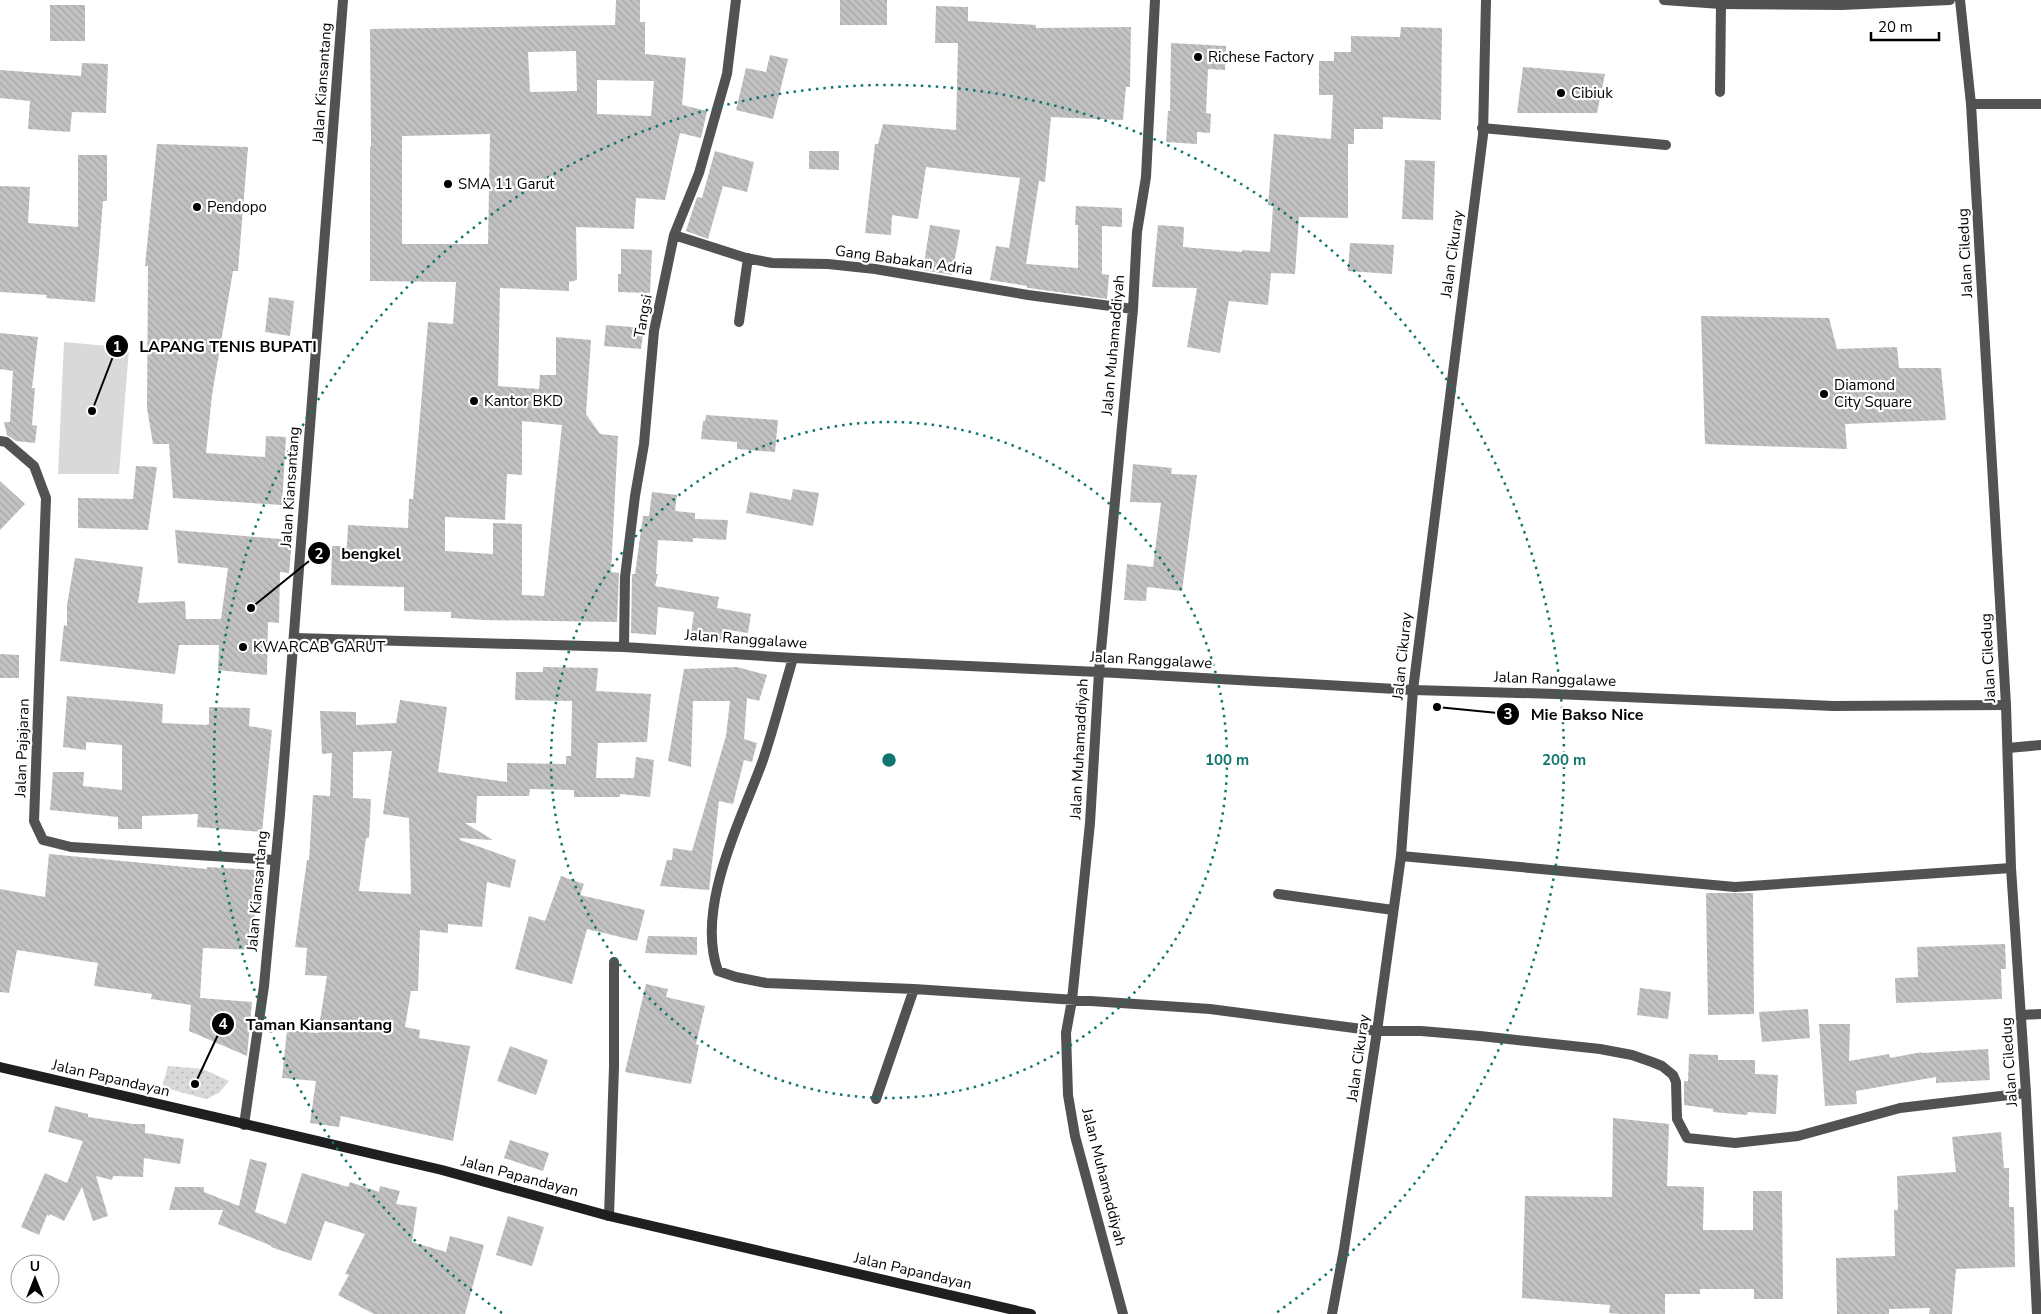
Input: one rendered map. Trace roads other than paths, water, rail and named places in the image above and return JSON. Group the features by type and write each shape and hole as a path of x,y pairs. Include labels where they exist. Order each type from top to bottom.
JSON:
{"main road":[{"name":"Jalan Papandayan","path":"0,1067 442,1170 609,1216 1032,1314"}],"street":[{"name":"Jalan Kiansantang","path":"244,1125 264,986 294,638 343,0"},
{"name":"Tangsi","path":"624,646 625,577 635,496 644,444 654,331 674,236 698,174 727,74 736,0"},
{"name":"Jalan Muhamaddiyah","path":"1122,1314 1075,1136 1068,1095 1066,1033 1072,1000 1090,823 1099,672 1132,309 1137,232 1146,177 1155,0"},
{"name":"Jalan Cikuray","path":"1332,1314 1344,1249 1377,1031 1401,856 1413,690 1482,128 1486,0"},
{"path":"1664,0 1720,4 1842,5 1950,0"},
{"name":"Jalan Ciledug","path":"1960,0 1971,104 2006,705 2011,868 2026,1093 2036,1314"},
{"path":"1720,4 1720,92"},
{"path":"1971,104 2041,104"},
{"path":"1482,128 1666,145"},
{"name":"Gang Babakan Adria","path":"674,236 748,258 772,263 828,264 874,269 1028,295 1132,309"},
{"path":"739,322 748,258"},
{"name":"Jalan Pajajaran","path":"0,441 6,442 34,466 46,498 34,821 43,840 71,847 275,860"},
{"name":"Jalan Ranggalawe","path":"294,638 624,646 793,658 1099,672 1413,690 1566,694 1833,706 2006,705"},
{"path":"793,658 763,758 722,871 712,922 711,941 718,971 766,983 914,988 1210,1010 1377,1031 1480,1036 1600,1049 1632,1055 1662,1066 1673,1075 1676,1082 1677,1119 1687,1138 1735,1143 1798,1136 1900,1108 2026,1093"},
{"path":"2008,748 2041,745"},
{"path":"1401,856 1735,887 2011,868"},
{"path":"1278,894 1393,910"},
{"path":"609,1216 614,1067 614,962"},
{"path":"876,1099 914,988"},
{"path":"2021,1015 2041,1014"}],"place":[{"name":"Richese Factory","path":"1198,57"},
{"name":"Cibiuk","path":"1561,93"},
{"name":"SMA 11 Garut","path":"448,184"},
{"name":"Pendopo","path":"197,207"},
{"name":"Diamond City Square","path":"1824,394"},
{"name":"Kantor BKD","path":"474,401"},
{"name":"LAPANG TENIS BUPATI","path":"92,411"},
{"name":"bengkel","path":"251,608"},
{"name":"KWARCAB GARUT","path":"243,647"},
{"name":"Mie Bakso Nice","path":"1437,707"},
{"name":"Taman Kiansantang","path":"195,1084"}]}
